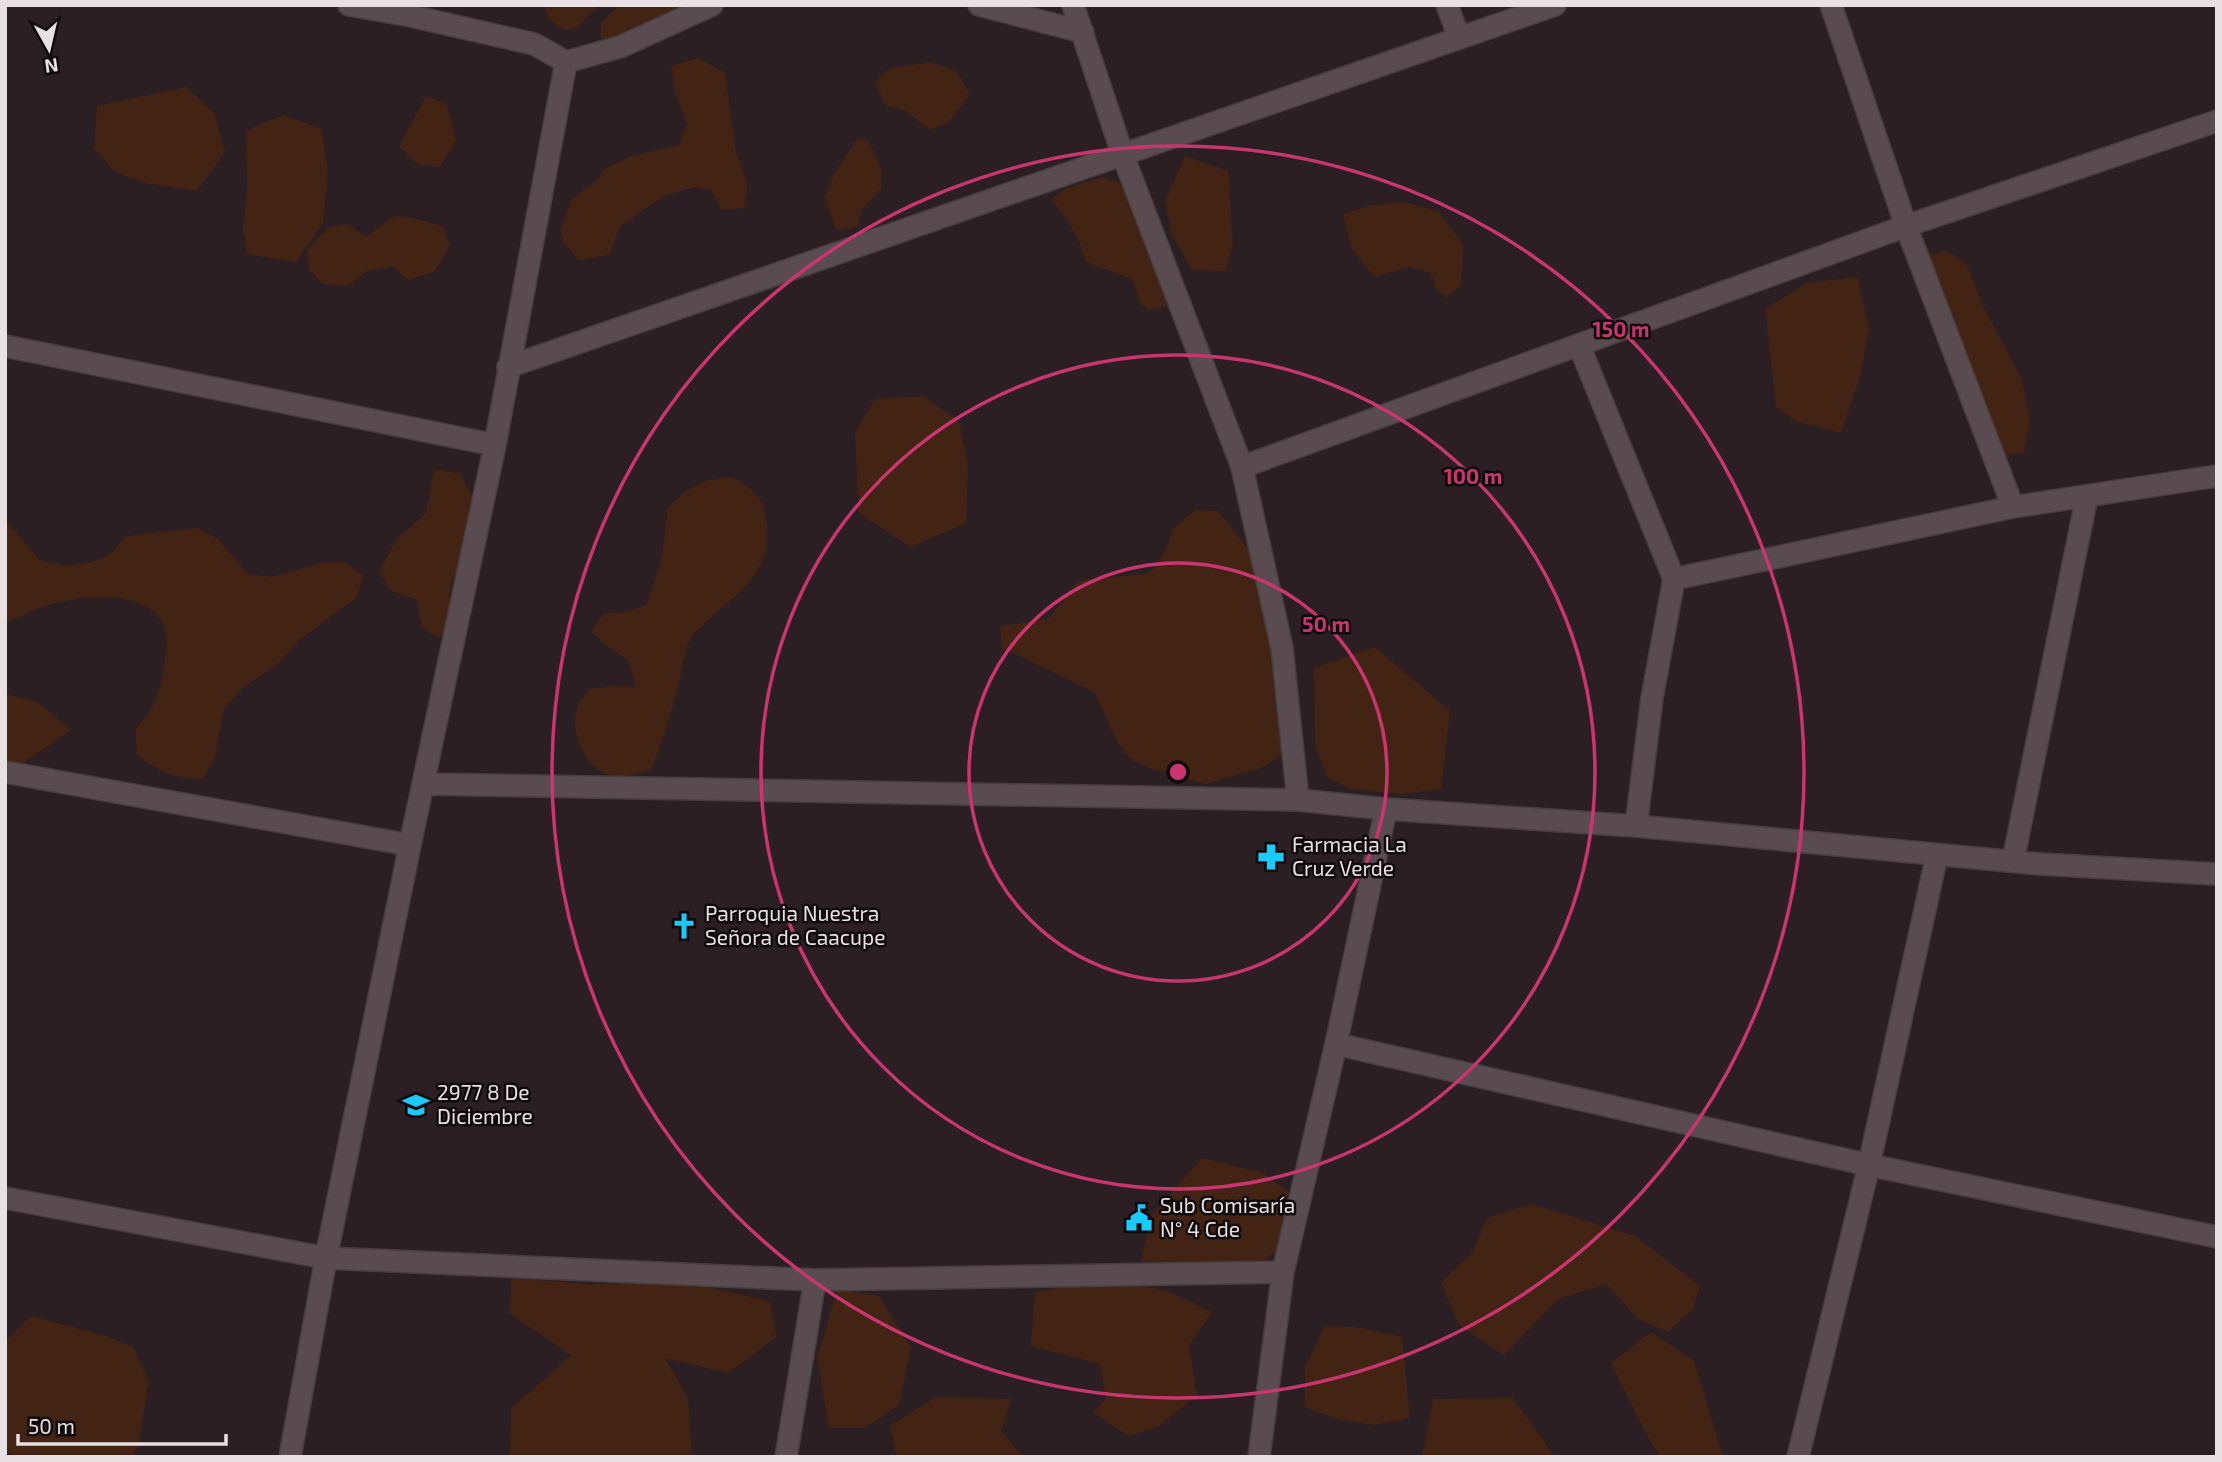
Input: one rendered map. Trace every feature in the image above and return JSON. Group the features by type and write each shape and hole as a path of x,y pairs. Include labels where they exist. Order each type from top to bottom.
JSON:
{"street":[{"path":"349,5 412,11 534,44 566,62 620,47 712,5"},
{"path":"979,5 1083,32"},
{"path":"1073,5 1122,153 1242,467 1282,648 1298,800"},
{"path":"1447,5 1459,38"},
{"path":"508,367 1555,5"},
{"path":"1831,5 1906,226 2013,506"},
{"path":"290,1457 326,1258 495,445 566,62"},
{"path":"1242,467 1906,226 2217,121"},
{"path":"1579,345 1674,579 1652,698 1636,827"},
{"path":"5,346 495,445"},
{"path":"1674,579 2013,506 2217,475"},
{"path":"2012,861 2087,496"},
{"path":"5,772 410,845"},
{"path":"423,784 1298,800 1937,855 2217,874"},
{"path":"1259,1457 1283,1272 1336,1044 1386,809"},
{"path":"1798,1457 1869,1165 1937,855"},
{"path":"1336,1044 1869,1165 2217,1237"},
{"path":"5,1198 326,1258 815,1280 1283,1272"},
{"path":"786,1457 815,1280"}],"shaded area":[{"path":"544,5 598,5 598,10 588,14 579,28 563,30 549,19"},
{"path":"619,5 681,5 682,8 658,38 633,54 601,38 601,23"},
{"path":"699,58 725,73 736,152 748,184 744,208 722,210 712,191 695,187 663,196 620,227 609,255 579,260 564,243 560,230 572,199 598,179 605,169 632,156 679,145 687,123 675,93 671,66"},
{"path":"931,62 957,72 970,95 949,122 930,130 906,111 885,105 875,82 890,68"},
{"path":"186,87 215,114 225,152 197,191 144,183 114,171 94,148 97,106"},
{"path":"426,96 447,104 456,140 440,167 419,165 399,147"},
{"path":"283,115 322,129 328,172 323,223 296,262 247,254 243,229 247,185 246,131"},
{"path":"857,138 869,142 882,170 881,189 863,209 857,227 836,230 825,197 834,174"},
{"path":"1185,156 1228,171 1233,245 1225,271 1192,270 1172,235 1165,201"},
{"path":"1102,177 1127,185 1169,305 1148,311 1140,302 1132,279 1086,262 1072,229 1051,199 1067,188"},
{"path":"1405,202 1439,212 1463,245 1461,285 1446,298 1437,289 1431,273 1410,267 1374,277 1352,249 1343,215 1370,205"},
{"path":"395,216 443,226 450,246 434,272 408,280 393,267 367,271 348,286 323,284 309,269 307,251 328,227 349,224 365,237"},
{"path":"1947,251 1966,263 1984,308 2022,379 2030,420 2024,453 2004,455 1933,284 1929,255"},
{"path":"1857,277 1869,328 1861,374 1841,433 1795,421 1776,407 1765,309 1807,283"},
{"path":"923,396 959,421 968,463 966,523 910,547 859,513 855,433 875,399"},
{"path":"434,469 461,474 473,500 468,561 453,577 449,595 453,623 438,638 421,626 417,600 391,591 379,571 397,539 426,513"},
{"path":"732,477 753,491 764,508 767,542 764,556 750,581 695,632 689,641 671,712 651,770 620,776 602,772 589,760 579,744 575,725 577,708 589,689 636,687 628,660 608,647 591,631 604,613 626,612 647,605 662,558 668,508 684,492 708,480"},
{"path":"1195,510 1218,511 1264,568 1283,733 1282,754 1263,767 1206,784 1152,769 1130,759 1115,738 1095,692 1002,648 1000,626 1048,619 1078,581 1150,573 1164,553 1174,528"},
{"path":"5,523 9,524 39,560 66,566 89,563 111,554 126,536 197,528 218,539 248,574 272,577 321,563 345,562 364,576 356,598 297,642 281,661 239,691 224,710 215,757 203,779 175,776 137,755 135,730 158,694 166,652 165,630 157,615 143,605 125,599 104,597 63,601 5,621"},
{"path":"1375,647 1450,711 1441,789 1402,794 1351,789 1327,777 1315,745 1314,668"},
{"path":"5,694 38,702 71,730 22,764 5,764"},
{"path":"1202,1158 1263,1173 1298,1199 1295,1238 1263,1261 1141,1261 1152,1215"},
{"path":"1532,1204 1635,1236 1700,1286 1693,1309 1668,1332 1638,1319 1606,1284 1558,1299 1504,1355 1459,1325 1441,1283 1472,1253 1487,1218"},
{"path":"512,1278 585,1284 689,1283 769,1301 777,1337 728,1373 665,1358 688,1398 692,1457 510,1457 511,1409 571,1355 509,1313"},
{"path":"1105,1281 1165,1290 1212,1312 1189,1345 1197,1395 1158,1427 1128,1436 1093,1412 1106,1399 1100,1364 1031,1346 1035,1292"},
{"path":"837,1290 879,1296 911,1348 899,1405 865,1428 829,1428 817,1358"},
{"path":"31,1316 106,1336 133,1347 149,1381 139,1443 133,1457 21,1457 5,1452 5,1342"},
{"path":"1324,1326 1356,1327 1402,1337 1410,1418 1374,1425 1337,1419 1305,1407 1305,1368"},
{"path":"1651,1332 1694,1361 1722,1453 1727,1457 1660,1457 1611,1363"},
{"path":"936,1397 1012,1399 1001,1431 1023,1457 897,1457 890,1426"},
{"path":"1513,1398 1555,1457 1422,1457 1433,1399"}],"place":[{"name":"Farmacia La Cruz Verde","path":"1271,857"},
{"name":"Parroquia Nuestra Señora de Caacupe","path":"684,926"},
{"name":"2977 8 De Diciembre","path":"416,1105"},
{"name":"Sub Comisaría N° 4 Cde","path":"1139,1218"}]}
